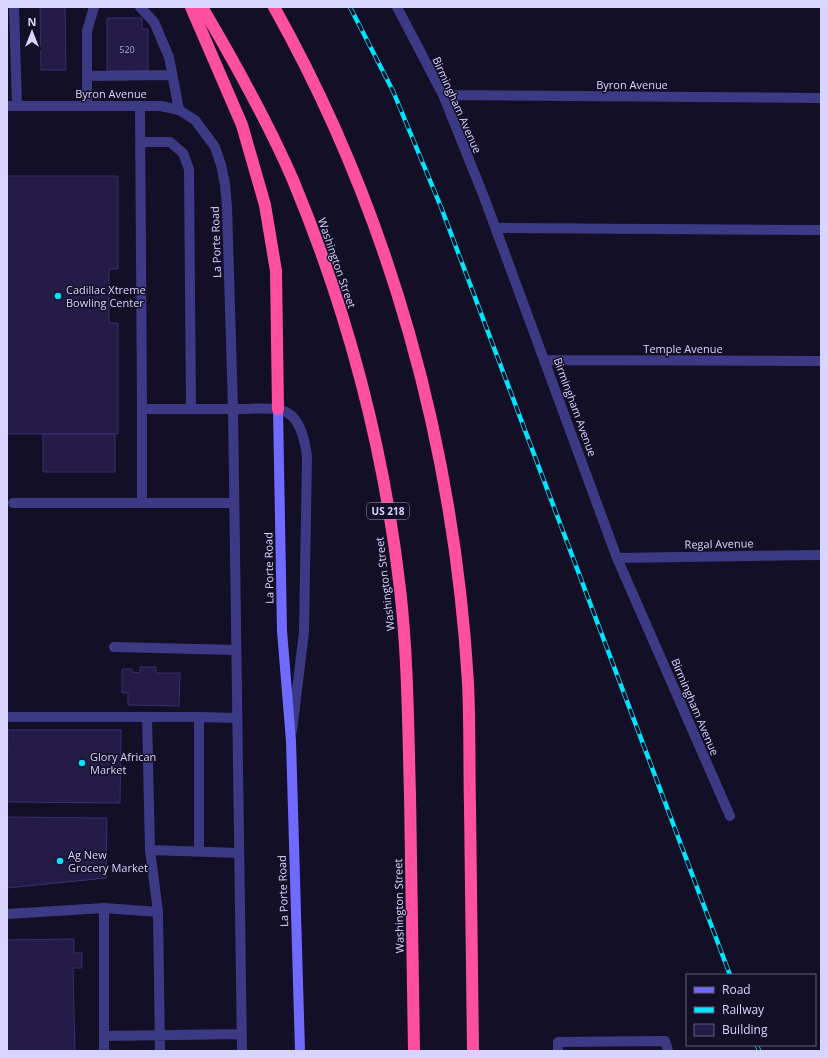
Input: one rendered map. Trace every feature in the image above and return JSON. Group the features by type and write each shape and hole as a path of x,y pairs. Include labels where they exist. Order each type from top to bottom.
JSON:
{"highway":[{"path":"191,7 242,125 265,205 276,271 278,409"},
{"name":"Washington Street","path":"202,7 239,70 297,192 317,242 344,323 362,384 378,456 400,590 408,686 414,1051"},
{"path":"274,7 321,96 344,146 374,223 401,303 438,444 450,514 459,585 468,684 473,1051"}],"street":[{"path":"12,106 14,7"},
{"path":"86,106 87,31 94,7"},
{"path":"140,7 154,22 169,57 179,110"},
{"name":"Birmingham Avenue","path":"397,7 443,95 496,228 617,558 730,816"},
{"path":"86,76 172,75"},
{"name":"Byron Avenue","path":"443,95 821,98"},
{"name":"Byron Avenue","path":"12,106 161,106 179,110 195,120 206,133"},
{"path":"140,106 142,503"},
{"name":"La Porte Road","path":"206,133 215,147 225,184 233,409 233,503 242,1051"},
{"path":"141,142 170,142 183,153 189,169 191,409"},
{"path":"496,228 821,230"},
{"name":"Temple Avenue","path":"544,360 821,362"},
{"path":"142,409 278,409 288,412 295,418 300,426 304,437 307,456 304,632 291,741"},
{"name":"La Porte Road","path":"278,409 282,631 291,741 300,1051"},
{"path":"13,503 233,503"},
{"name":"Regal Avenue","path":"617,558 821,556"},
{"path":"114,647 236,650"},
{"path":"7,717 237,718"},
{"path":"147,717 150,850 158,912 160,1051"},
{"path":"199,717 199,851"},
{"path":"150,850 239,853"},
{"path":"7,914 104,908 158,912"},
{"path":"104,908 104,1051"},
{"path":"104,1036 159,1034 242,1034"},
{"path":"558,1051 558,1042 665,1041 668,1051"}],"building":[{"path":"40,7 65,7 66,70 41,70"},
{"path":"107,18 142,18 142,29 148,29 148,71 107,71"},
{"name":"Cadillac Xtreme Bowling Center","path":"7,176 118,176 118,269 109,269 109,323 118,323 118,434 7,434"},
{"path":"43,434 115,434 115,472 43,472"},
{"path":"140,667 156,667 156,673 180,673 179,706 128,705 128,693 122,693 122,669 132,669 132,672 140,673"},
{"path":"8,730 121,730 120,803 7,802"},
{"path":"7,817 107,818 106,878 7,888"},
{"path":"74,939 74,953 82,953 82,968 73,968 75,1051 7,1051 7,940"}],"railway":[{"path":"350,7 393,91 441,207 730,974"},
{"path":"757,1046 759,1051"}],"place":[{"name":"Cadillac Xtreme Bowling Center","path":"58,296"},
{"name":"Glory African Market","path":"82,763"},
{"name":"Ag New Grocery Market","path":"60,861"}]}
